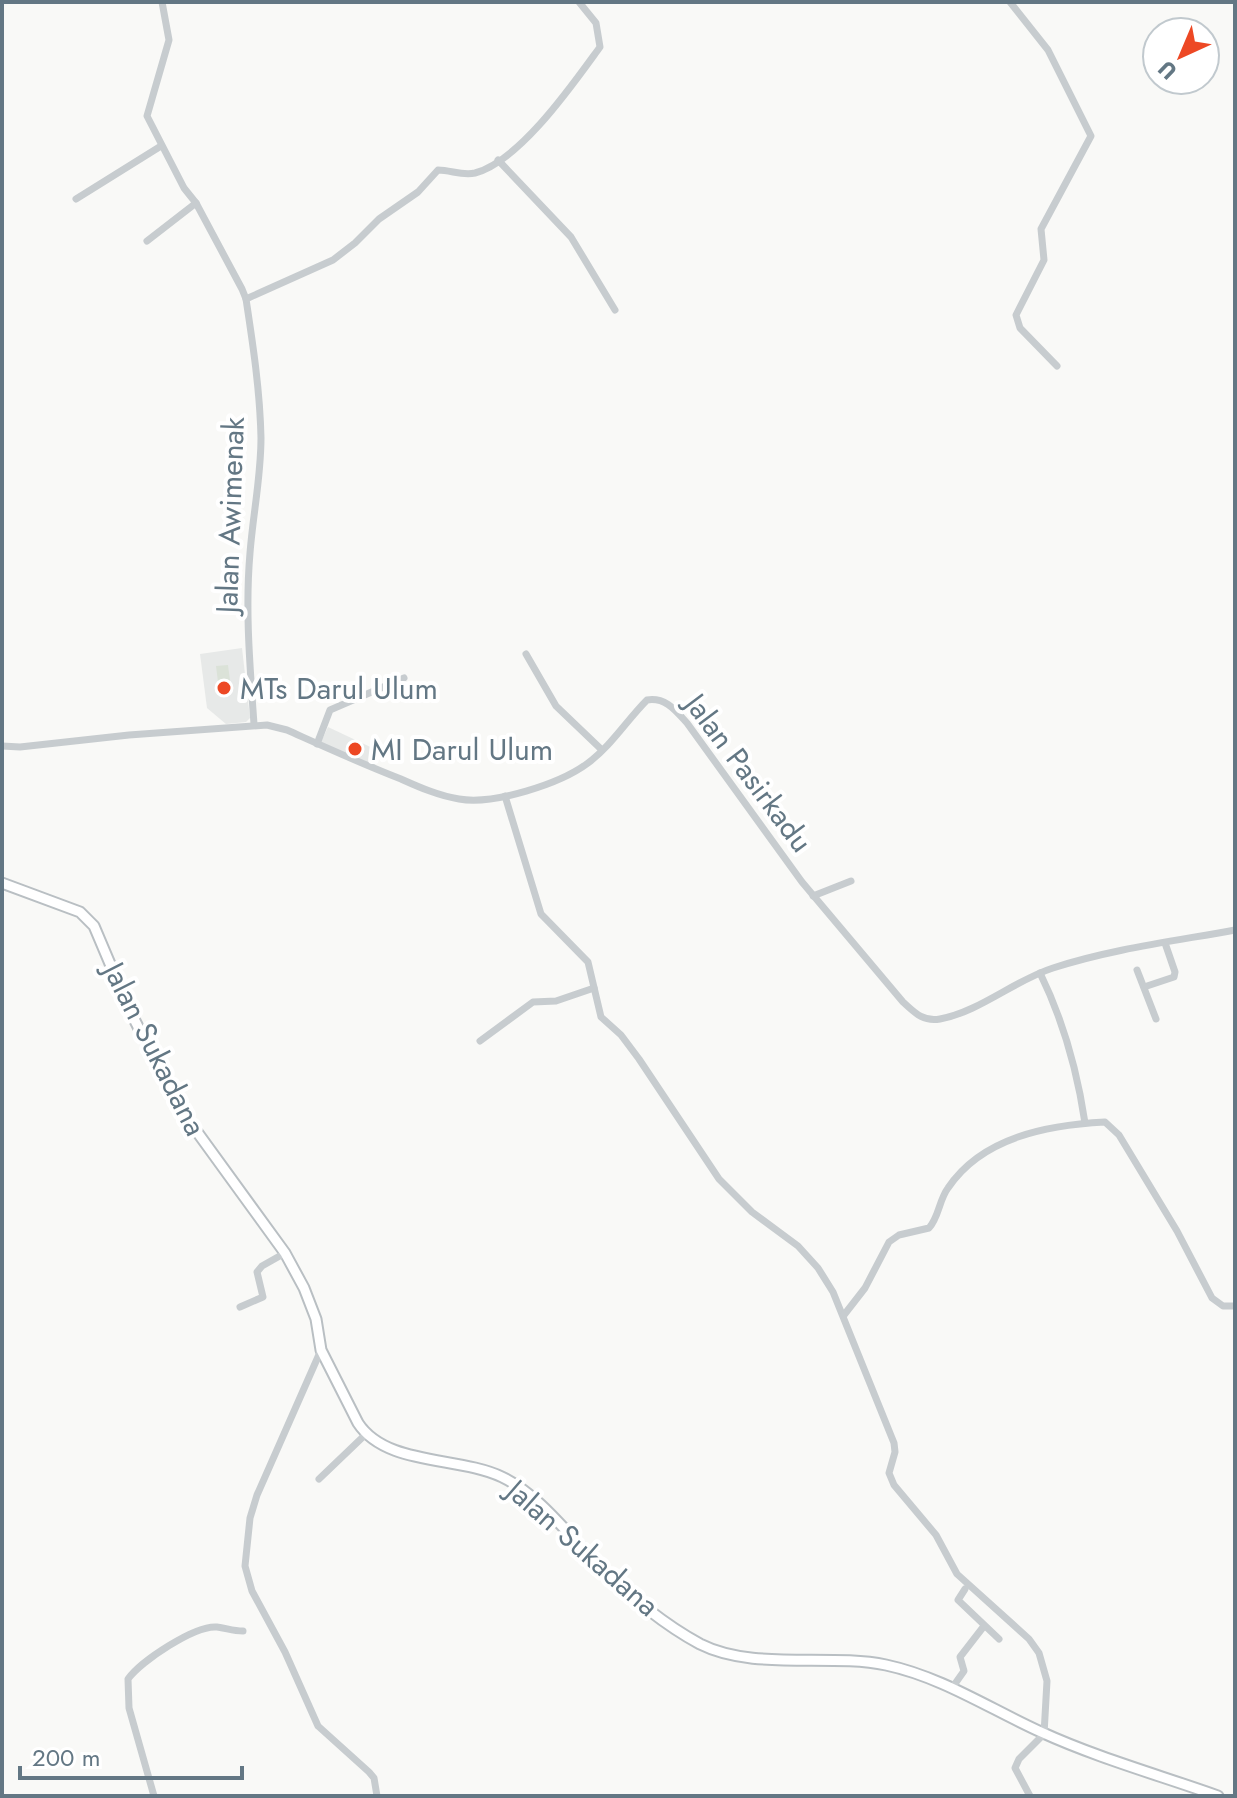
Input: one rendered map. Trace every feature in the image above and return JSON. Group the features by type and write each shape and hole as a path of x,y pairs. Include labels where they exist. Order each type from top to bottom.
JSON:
{"main road":[{"name":"Jalan Sukadana","path":"2,883 80,912 94,926 130,1011 179,1107 285,1253 304,1288 312,1308 321,1350 366,1434 388,1449 468,1465 502,1477 526,1492 599,1565 644,1604 703,1645 744,1656 885,1665 952,1688 1044,1734 1218,1796"}],"street":[{"name":"Jalan Awimenak","path":"162,2 169,40 147,116 246,299 255,364 261,437 260,480 250,554 249,664 254,724"},
{"path":"246,299 333,260 379,219 418,192 438,170 474,173 498,160 535,130 600,47 596,23 579,2"},
{"path":"1010,2 1048,50 1091,136 1041,229 1044,260 1016,315 1020,328 1057,366"},
{"path":"76,199 161,146"},
{"path":"498,160 571,237 615,310"},
{"path":"147,241 196,203"},
{"path":"526,654 556,706 602,750"},
{"path":"317,744 330,710 404,678"},
{"name":"Jalan Pasirkadu","path":"2,746 20,747 254,724 280,727 384,773 449,797 468,800 505,796 574,772 602,750 647,700 656,699 665,702 687,723 813,896 903,1002 928,1020 952,1016 1040,973 1104,955 1235,930"},
{"path":"505,796 541,914 588,962 601,1017 621,1035 639,1059 719,1179 752,1212 798,1246 818,1268 844,1315 894,1443 889,1473 894,1485 936,1535 957,1574 1029,1639 1039,1653 1047,1681 1044,1734 1016,1763 1015,1768 1030,1796"},
{"path":"813,896 851,881"},
{"path":"1144,987 1175,976 1165,943"},
{"path":"1137,970 1156,1019"},
{"path":"1040,973 1070,1044 1085,1123"},
{"path":"480,1041 533,1002 556,1001 594,988"},
{"path":"844,1315 865,1288 889,1242 899,1235 929,1228 947,1189 971,1163 1012,1138 1065,1125 1105,1122 1112,1126 1177,1231 1212,1298 1223,1306 1235,1306"},
{"path":"240,1307 263,1297 257,1272 285,1253"},
{"path":"321,1350 257,1495 250,1518 245,1566 252,1591 285,1652 318,1726 369,1772 374,1778 377,1796"},
{"path":"319,1479 366,1434"},
{"path":"965,1589 958,1600 999,1639"},
{"path":"952,1688 964,1671 960,1657 984,1626"},
{"path":"154,1796 129,1708 128,1679 177,1641 193,1633 217,1627 227,1631 243,1631"}],"shaded area":[{"name":"MTs Darul Ulum","path":"242,648 250,718 246,722 226,724 207,708 200,654"},
{"path":"228,665 231,688 219,690 216,666"},
{"name":"MI Darul Ulum","path":"328,727 381,752 374,767 321,742"}],"place":[{"name":"MTs Darul Ulum","path":"224,688"},
{"name":"MI Darul Ulum","path":"355,749"}]}
